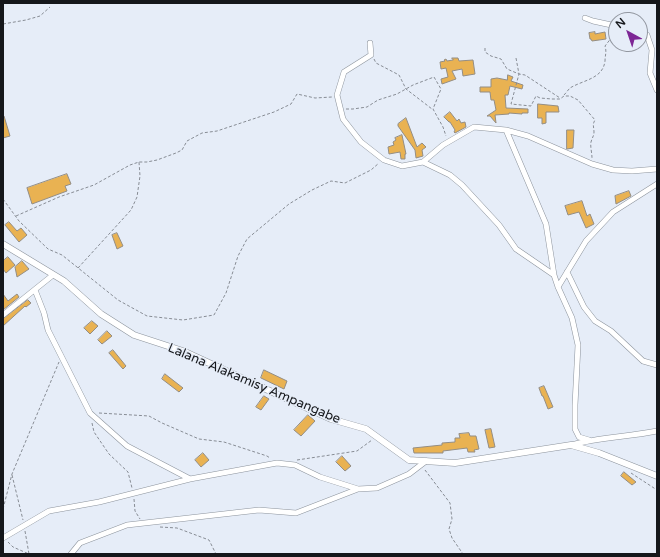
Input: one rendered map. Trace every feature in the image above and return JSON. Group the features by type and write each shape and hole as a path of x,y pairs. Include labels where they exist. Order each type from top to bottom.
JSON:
{"street":[{"path":"585,18 608,26"},
{"path":"648,40 652,50 650,73 657,90"},
{"path":"370,43 371,55 344,72 337,95 343,119 361,142 384,160 402,166 423,162 443,145 474,127 506,130 528,136 592,164 612,170 632,171 657,169"},
{"path":"506,130 546,224 554,275 572,318 578,345 575,429 579,437 589,440"},
{"path":"423,162 450,175 462,185 499,225 516,249 554,275"},
{"path":"558,287 586,241 613,212 657,184"},
{"name":"Lalana Alakamisy Ampangabe","path":"3,244 64,281 101,314 134,335 183,351 331,419 366,429 409,460 424,463 455,463 571,445"},
{"path":"567,272 584,306 595,321 611,331 643,360 657,365"},
{"path":"3,315 53,275"},
{"path":"35,290 44,313 48,330 90,413 127,446 190,480"},
{"path":"571,445 589,440 640,435 657,431"},
{"path":"571,445 599,453 657,476"},
{"path":"3,538 49,511 99,502 190,480 277,463 295,465 320,477 358,489"},
{"path":"71,554 80,544 127,525 259,510 296,513 358,489 377,488 409,474 424,463"}],"path":[{"path":"3,24 40,16 50,7"},
{"path":"516,58 519,74 510,104 531,106 536,96 540,98 560,99 569,89 591,79 600,73 604,66 607,54 605,46 608,42"},
{"path":"485,48 485,52 491,56 501,59 507,69 525,75 560,99"},
{"path":"371,55 376,63 399,75 406,89 433,110 443,127 447,140 443,145"},
{"path":"340,108 353,109 367,107 378,100 397,94 434,77 441,89 433,110"},
{"path":"16,217 59,197 94,185 130,165 139,162 157,160 176,153 182,150 187,141 202,132 217,130 274,112 291,104 298,94 315,98 337,95"},
{"path":"564,96 570,96 578,100 595,120 593,127 594,137 591,140 590,145 592,150 592,164"},
{"path":"3,199 16,217 48,249 62,255 118,300 147,316 183,320 214,315 226,293 238,256 247,239 289,204 312,190 331,181 345,183 371,170 384,160"},
{"path":"77,268 131,210 137,197 140,176 139,162"},
{"path":"3,509 12,474 61,357"},
{"path":"143,523 135,511 133,493 128,472 109,454 94,432 90,413 149,416 199,439 224,442 267,456 277,463"},
{"path":"297,460 357,451 376,436"},
{"path":"424,463 450,503 452,519 449,529 452,538 463,554"},
{"path":"12,474 29,554"},
{"path":"159,527 177,528 209,540 216,554"},
{"path":"3,538 13,546 29,554"}],"building":[{"path":"595,32 595,34 605,32 606,39 592,41 589,33"},
{"path":"452,58 458,58 459,61 473,60 475,74 463,76 462,69 452,71 456,79 442,84 441,79 448,77 446,68 441,69 440,62 445,61 444,60 446,59 447,61 453,60"},
{"path":"508,75 513,77 511,81 523,85 522,89 510,86 508,95 505,95 506,108 528,109 528,113 495,115 496,123 490,116 487,116 496,110 494,100 491,100 490,92 480,92 480,87 491,87 491,79 497,78 507,80"},
{"path":"538,104 558,106 559,112 546,112 546,123 542,124 542,118 538,118"},
{"path":"450,112 457,121 459,119 461,123 465,122 466,127 455,133 455,130 450,122 444,117"},
{"path":"3,116 10,136 3,138"},
{"path":"406,118 417,147 422,143 426,147 422,150 423,156 416,158 415,150 398,126 398,124"},
{"path":"567,130 574,130 573,148 567,149"},
{"path":"402,135 406,154 405,159 401,159 400,152 389,154 388,147 394,145 393,142 396,140 395,138"},
{"path":"67,174 71,184 65,186 67,191 32,204 27,188"},
{"path":"629,191 631,196 616,204 615,196"},
{"path":"582,201 587,216 590,214 594,224 586,228 579,212 568,215 565,206"},
{"path":"9,222 17,231 21,228 27,235 19,242 5,225"},
{"path":"117,233 123,246 117,249 112,235"},
{"path":"8,257 15,265 6,273 3,269 3,261"},
{"path":"22,261 29,269 17,277 15,267"},
{"path":"3,294 8,301 17,294 19,297 3,310"},
{"path":"28,300 31,303 26,307 25,306 3,326 3,319"},
{"path":"92,321 98,326 90,334 84,328"},
{"path":"107,331 112,336 102,344 98,340"},
{"path":"113,350 126,366 123,369 109,353"},
{"path":"264,370 287,381 284,389 261,378"},
{"path":"165,374 183,388 179,392 162,379"},
{"path":"544,386 553,407 548,409 539,388"},
{"path":"264,396 269,399 261,410 256,407"},
{"path":"308,415 315,421 301,436 294,430"},
{"path":"491,429 495,447 489,448 485,430"},
{"path":"469,433 470,436 476,436 479,449 474,450 475,452 468,452 467,448 443,451 443,453 414,453 413,448 455,442 455,438 460,438 459,434"},
{"path":"203,453 209,460 201,467 195,460"},
{"path":"342,456 351,466 345,471 336,462"},
{"path":"624,472 636,482 632,485 621,476"}]}
